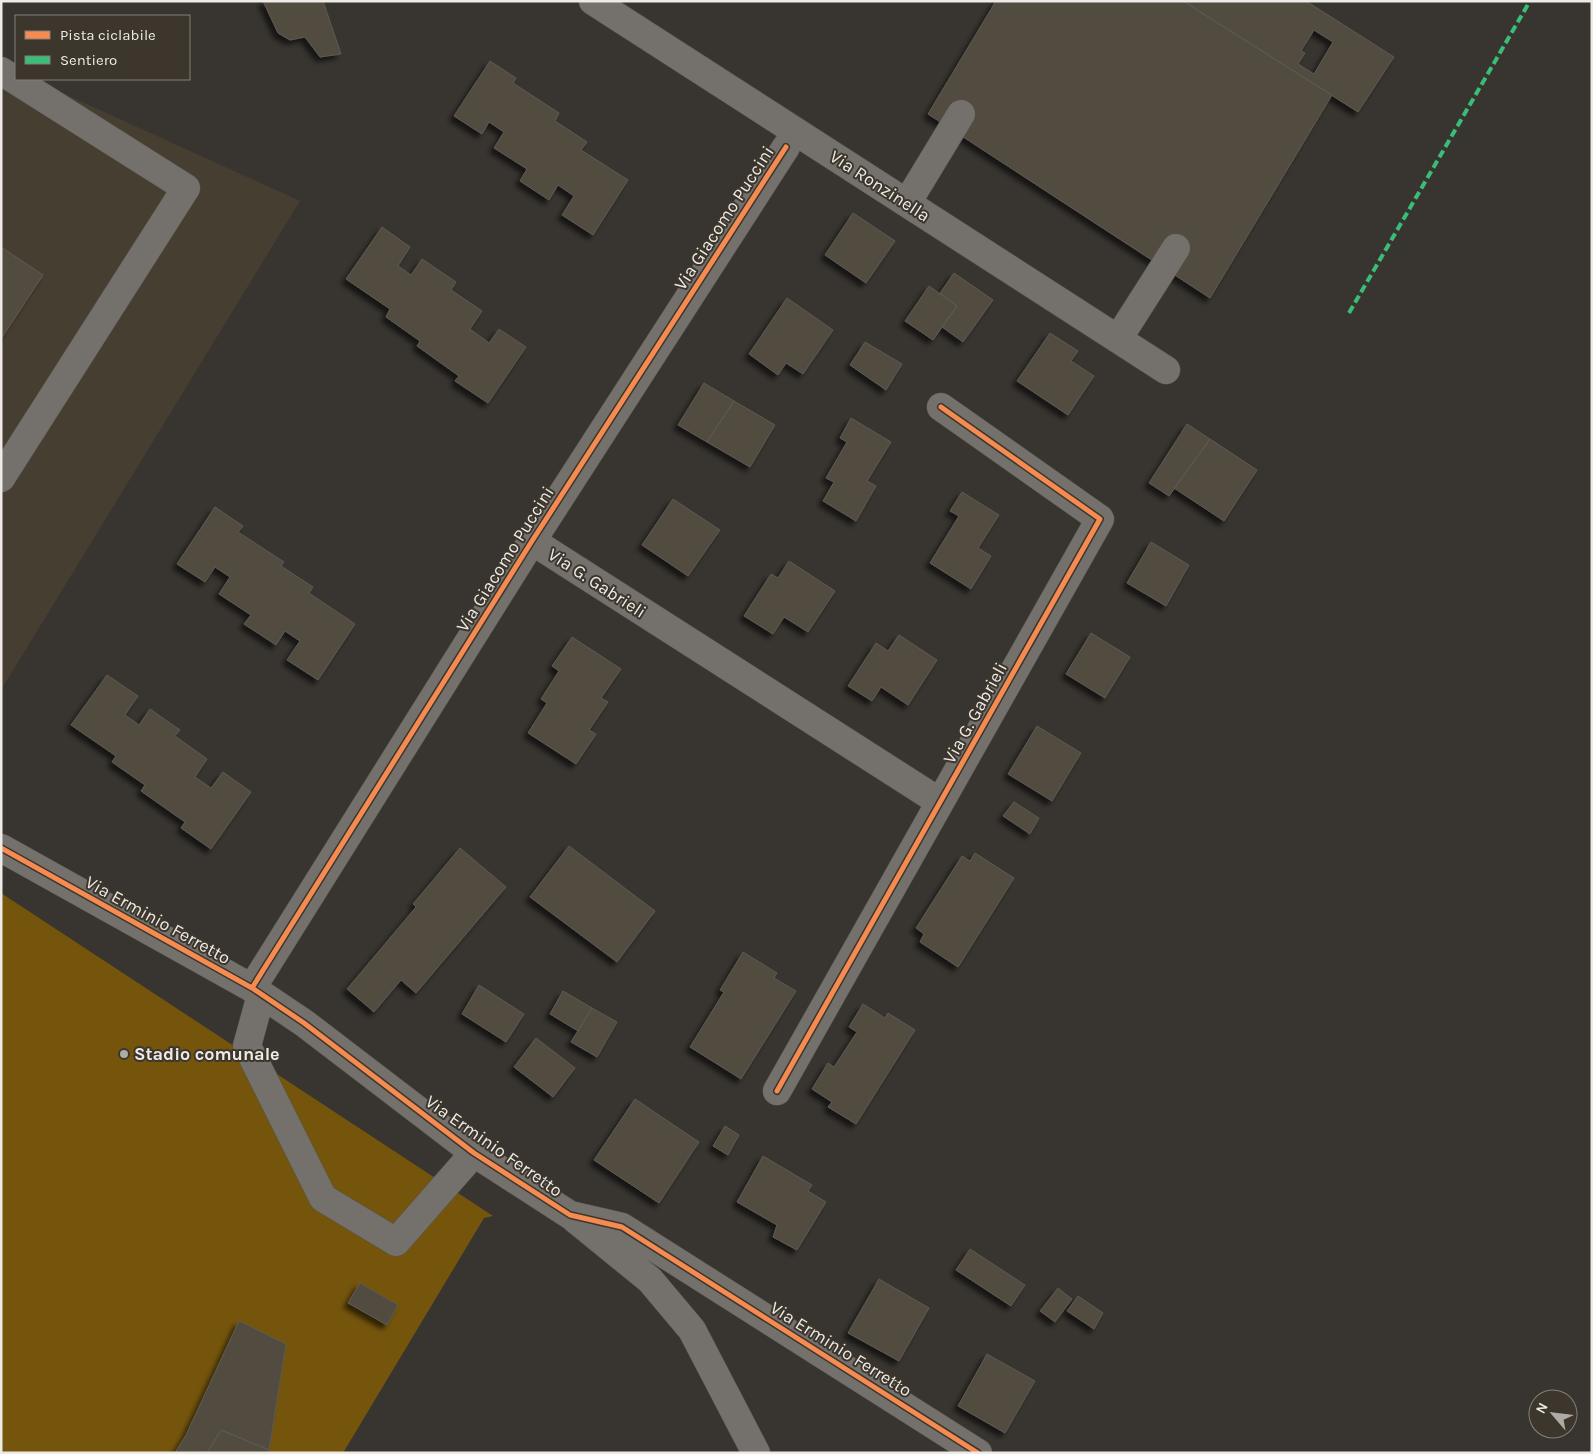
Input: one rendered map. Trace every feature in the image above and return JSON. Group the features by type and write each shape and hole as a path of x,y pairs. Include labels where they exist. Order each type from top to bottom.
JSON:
{"street":[{"name":"Via Ronzinella","path":"593,1 1166,370"},
{"path":"1,72 186,188 1,478"},
{"path":"907,203 961,114"},
{"name":"Via Giacomo Puccini","path":"474,1153 396,1242 323,1198 247,1046 257,992 532,541 786,147"},
{"path":"1118,338 1176,248"},
{"name":"Via G. Gabrieli","path":"777,1091 1100,519 940,407"},
{"name":"Via G. Gabrieli","path":"532,541 940,802"},
{"name":"Via Erminio Ferretto","path":"1,848 257,992 304,1023 474,1153 570,1214 622,1227 978,1453"},
{"path":"570,1214 650,1280 692,1330 756,1453"}],"shaded area":[{"path":"1,65 15,71 15,80 34,80 300,201 1,690"},
{"name":"Stadio comunale","path":"1,893 493,1216 484,1218 343,1453 1,1453"}],"building":[{"path":"263,1 323,1 341,54 320,57 305,37 290,40 278,33"},
{"path":"996,1 1183,1 1332,95 1210,298 928,114"},
{"path":"1183,1 1200,1 1203,3 1204,1 1306,1 1394,57 1358,112","holes":["1314,30 1333,42 1314,74 1298,64 1305,53 1301,51"]},
{"path":"490,61 516,78 513,83 559,113 555,121 587,142 581,150 628,180 593,235 562,215 574,196 558,185 549,200 520,181 527,169 494,148 504,132 489,122 482,134 454,116"},
{"path":"853,213 895,241 866,283 825,255"},
{"path":"382,227 410,247 398,266 411,275 422,259 456,282 451,290 482,311 470,329 489,343 499,329 526,347 488,403 455,381 459,376 417,346 420,341 386,317 390,309 346,279"},
{"path":"1,247 43,275 1,339"},
{"path":"954,273 993,300 963,342 942,327 957,306 940,293"},
{"path":"929,286 957,306 933,340 905,321"},
{"path":"787,298 833,330 803,374 786,363 778,375 749,354"},
{"path":"1050,333 1078,351 1071,361 1094,376 1068,415 1017,381"},
{"path":"865,342 902,364 886,390 850,365"},
{"path":"704,383 734,401 707,442 678,425"},
{"path":"734,401 775,425 750,467 707,442"},
{"path":"851,418 891,442 867,481 876,486 856,521 823,501 834,482 826,478 847,442 840,438"},
{"path":"1187,424 1210,439 1169,496 1149,483"},
{"path":"1210,439 1257,470 1224,521 1174,488"},
{"path":"962,492 999,515 978,548 991,556 971,589 930,563 959,516 950,511"},
{"path":"673,499 720,530 688,576 642,545"},
{"path":"215,507 243,526 238,532 284,562 281,566 313,587 309,593 355,624 318,680 287,660 300,641 285,631 276,645 244,624 251,615 219,594 230,577 215,567 205,582 177,564"},
{"path":"1151,542 1189,565 1166,606 1127,583"},
{"path":"789,561 835,591 808,632 784,617 773,634 744,616 771,574 778,578"},
{"path":"1091,633 1130,657 1105,698 1066,674"},
{"path":"899,635 937,660 908,705 881,687 872,701 848,686 876,643 888,651"},
{"path":"572,637 621,669 601,698 608,702 589,730 596,734 576,764 528,733 547,703 541,699 559,671 552,666"},
{"path":"107,675 138,696 125,715 139,725 150,709 180,730 175,736 207,759 195,777 211,788 223,772 251,792 211,849 181,828 185,822 141,791 145,785 112,762 116,756 71,725"},
{"path":"1037,726 1081,753 1052,801 1008,774"},
{"path":"1014,802 1039,818 1030,834 1003,816"},
{"path":"569,846 655,911 617,962 530,897"},
{"path":"460,848 506,887 416,993 401,980 374,1012 347,989 416,907 413,904"},
{"path":"975,853 1014,878 958,967 920,942 924,934 916,928 962,856 970,861"},
{"path":"743,952 777,973 774,978 796,991 741,1079 690,1047 724,992 720,990"},
{"path":"479,985 524,1014 506,1042 462,1014"},
{"path":"563,991 592,1008 578,1031 550,1014"},
{"path":"863,1004 885,1018 888,1013 915,1030 856,1124 828,1107 832,1102 812,1089 828,1063 834,1067 857,1032 849,1027"},
{"path":"592,1008 617,1022 597,1057 571,1042"},
{"path":"536,1038 575,1068 553,1097 514,1067"},
{"path":"635,1099 699,1142 659,1203 594,1160"},
{"path":"725,1126 739,1135 728,1155 713,1146"},
{"path":"763,1156 812,1185 808,1191 826,1202 797,1250 773,1237 777,1225 737,1202"},
{"path":"970,1249 1025,1285 1011,1306 956,1270"},
{"path":"879,1279 929,1308 899,1361 848,1333"},
{"path":"360,1283 398,1305 387,1325 348,1303"},
{"path":"1058,1288 1072,1299 1055,1322 1040,1311"},
{"path":"1078,1296 1103,1313 1094,1329 1067,1311"},
{"path":"239,1321 286,1344 269,1450 221,1430 207,1453 175,1453 186,1435"},
{"path":"987,1354 1035,1381 1005,1433 958,1406"},
{"path":"221,1430 269,1450 268,1453 207,1453"}],"marked path":[{"path":"1349,313 1530,1"}],"cycle path":[{"path":"252,988 532,541 786,147"},
{"path":"777,1091 1100,519 941,407"},
{"path":"1,848 252,988 304,1023 474,1153 570,1215 622,1227 978,1453"}],"place":[{"name":"Stadio comunale","path":"124,1054"}]}
